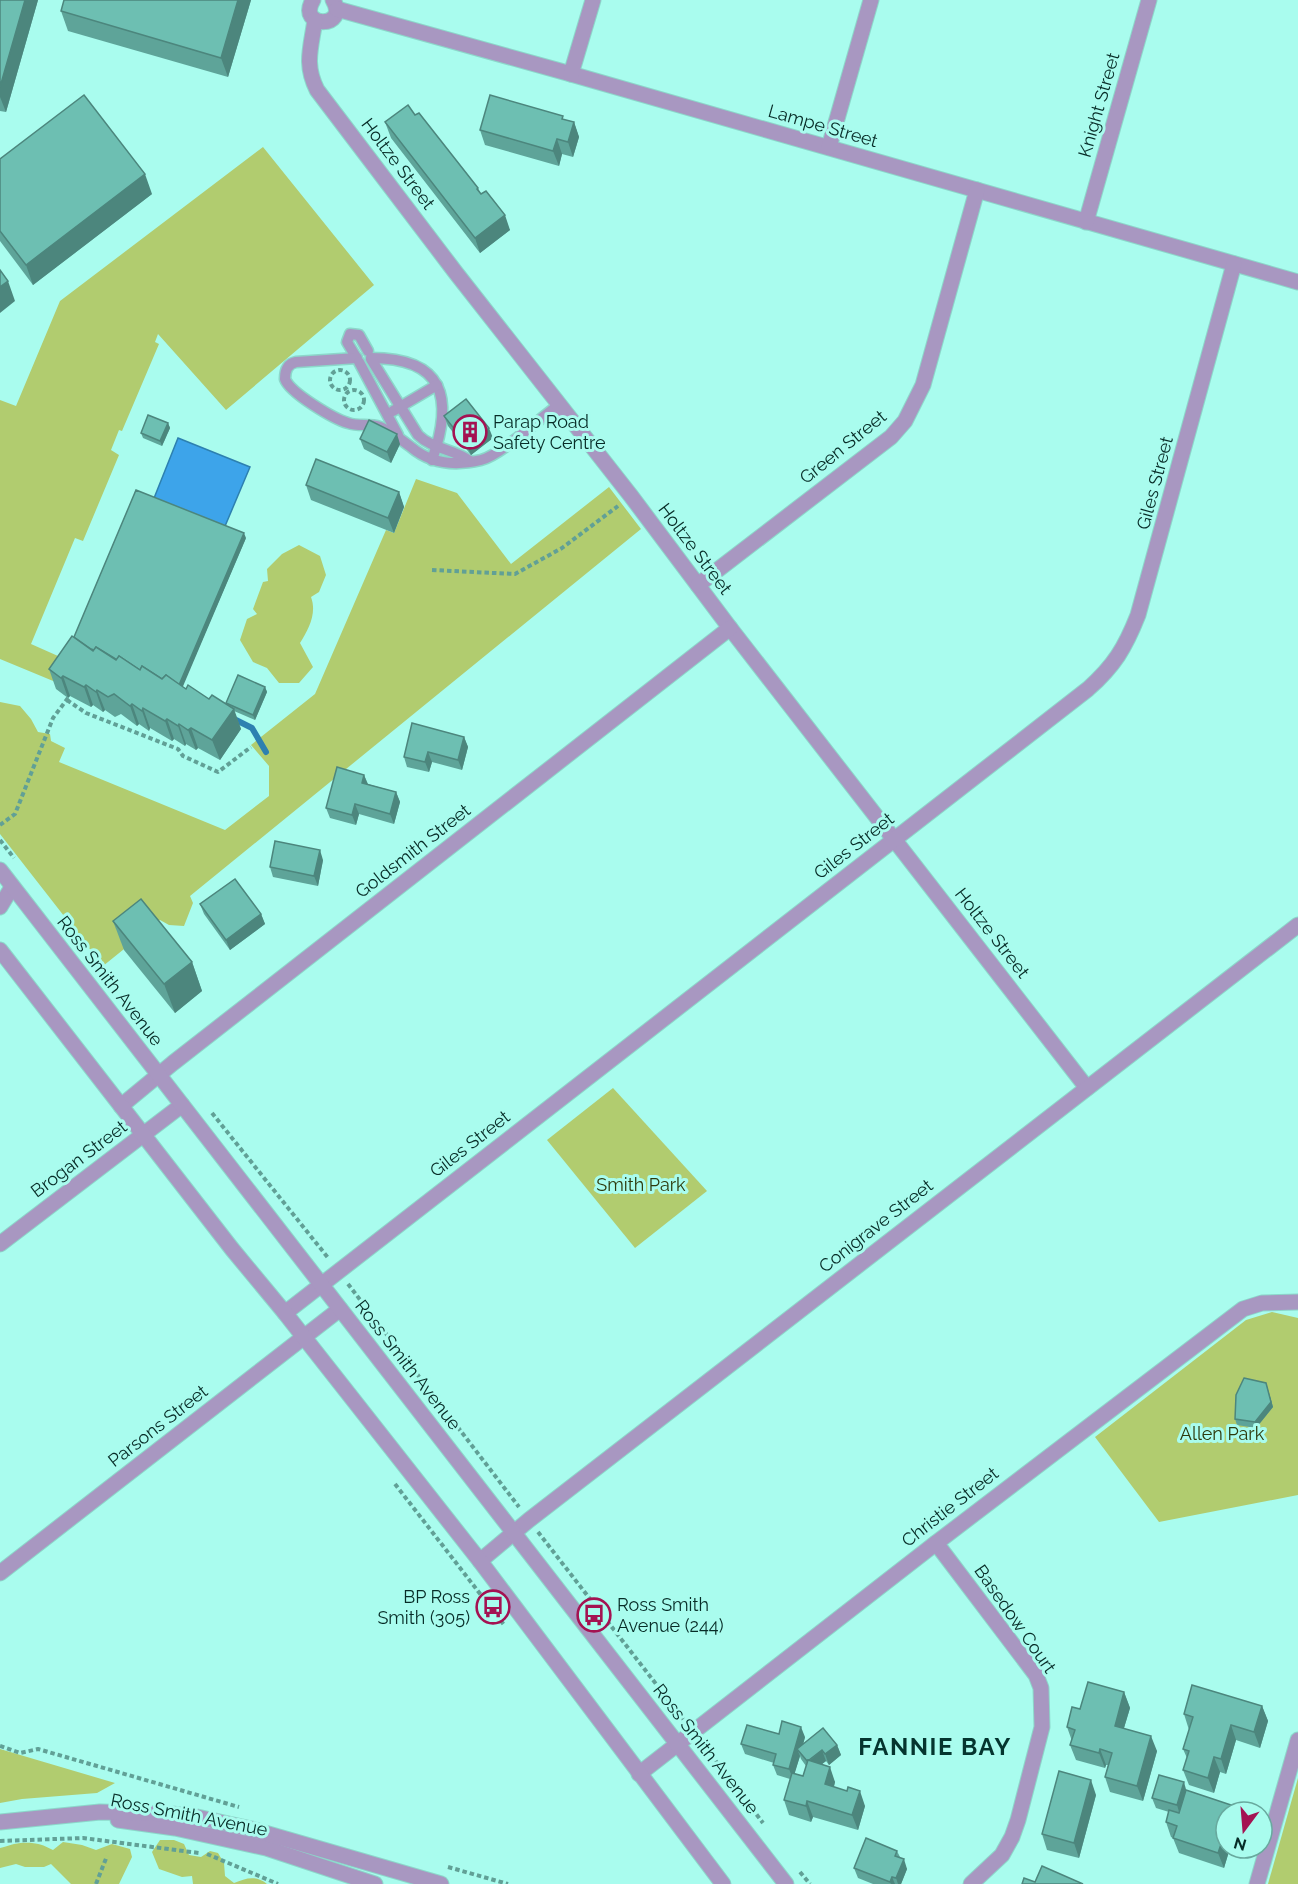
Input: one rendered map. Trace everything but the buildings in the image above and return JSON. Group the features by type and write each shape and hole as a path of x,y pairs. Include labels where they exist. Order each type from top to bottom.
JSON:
{"street":[{"name":"Holtze Street","path":"313,0 309,9 315,20 309,61 310,75 317,90 1087,1088"},
{"path":"571,74 593,0"},
{"path":"829,147 871,0"},
{"name":"Knight Street","path":"1086,222 1149,0"},
{"path":"315,20 328,22 334,17 335,4"},
{"name":"Lampe Street","path":"335,4 1298,282"},
{"name":"Green Street","path":"698,585 891,437 905,421 923,385 977,190"},
{"name":"Giles Street","path":"285,1313 1106,673 1126,645 1138,615 1234,264"},
{"name":"Goldsmith Street","path":"121,1106 730,628"},
{"name":"Ross Smith Avenue","path":"0,870 6,888 182,1105 786,1884"},
{"path":"0,907 6,888"},
{"name":"Conigrave Street","path":"480,1561 529,1520 1298,925"},
{"path":"0,950 232,1249 480,1561 723,1884"},
{"name":"Brogan Street","path":"0,1244 182,1105"},
{"name":"Christie Street","path":"639,1774 936,1543 1243,1309 1262,1303 1298,1302"},
{"name":"Parsons Street","path":"0,1573 340,1309"},
{"name":"Basedow Court","path":"936,1543 1035,1675 1041,1688 1043,1704 1042,1727 1012,1837 1002,1855 971,1884"},
{"path":"1257,1884 1298,1740"},
{"name":"Ross Smith Avenue","path":"40,1818 100,1812 197,1817 251,1829 441,1884"},
{"name":"Ross Smith Avenue","path":"40,1818 90,1817 175,1828 266,1848 375,1884"},
{"path":"0,1822 40,1818"}],"lane":[{"path":"404,442 394,430 347,342 350,334 359,335 399,407 418,435 470,461"},
{"path":"370,356 367,364 357,359 292,363 286,370 285,379 288,386 336,418 354,425 366,424 387,415 437,386"},
{"path":"370,356 408,362 425,373 437,386 444,408 441,431 432,460"},
{"path":"366,424 375,413 379,400"},
{"path":"366,424 382,428 416,452 432,460 454,464 482,460 495,454 560,404"}],"path":[{"path":"346,390 339,391 330,385 329,378 335,371 345,371 349,375 350,381 346,390 343,398 346,407 355,410 360,407 364,399 361,393 356,390 346,390"},
{"path":"432,570 515,574 562,548 631,496"},
{"path":"0,825 15,814 53,718 67,699 86,713 178,749 183,756 218,772 251,747"},
{"path":"0,840 21,866"},
{"path":"208,1108 338,1270 766,1827"},
{"path":"0,1841 83,1838 205,1853 278,1884"},
{"path":"96,1884 107,1856"},
{"path":"795,1865 810,1884"}],"green space":[{"path":"263,147 374,285 226,410 158,334 155,342 159,344 122,431 119,430 111,450 119,455 83,541 75,538 31,644 67,660 58,683 0,659 0,400 16,406 60,301"},
{"path":"416,479 457,493 511,564 609,487 641,529 190,896 193,903 184,926 169,925 160,920 103,966 0,834 0,702 20,706 38,732 50,734 51,741 65,748 59,762 225,830 269,796 269,766 251,745 315,694 386,530 394,533"},
{"path":"299,545 320,556 326,575 319,592 311,597 313,615 300,643 313,667 299,683 279,683 267,668 253,662 240,640 247,619 257,614 253,609 263,582 268,581 267,569 282,554"},
{"name":"Smith Park","path":"613,1088 707,1191 635,1248 547,1140"},
{"name":"Allen Park","path":"1272,1312 1298,1318 1298,1495 1159,1522 1095,1437 1246,1320"},
{"path":"0,1749 115,1783 97,1793 0,1803"},
{"path":"1298,1778 1298,1884 1268,1884"},
{"path":"160,1840 174,1840 184,1844 189,1855 201,1857 210,1851 218,1853 224,1863 225,1876 234,1883 251,1878 259,1879 267,1884 193,1884 192,1876 182,1877 159,1869 152,1852"},
{"path":"63,1842 96,1850 112,1844 130,1849 132,1857 119,1884 71,1884 51,1864 44,1867 25,1867 16,1864 0,1868 0,1848 30,1843 53,1850"}],"water":[{"path":"178,438 250,467 190,609 121,581"}],"waterway":[{"path":"232,718 252,728 266,752"}],"place":[{"name":"Parap Road Safety Centre","path":"470,432"},
{"name":"BP Ross Smith (305)","path":"493,1607"},
{"name":"Ross Smith Avenue (244)","path":"594,1615"}],"district":[{"name":"FANNIE BAY","path":"935,1747"}]}
